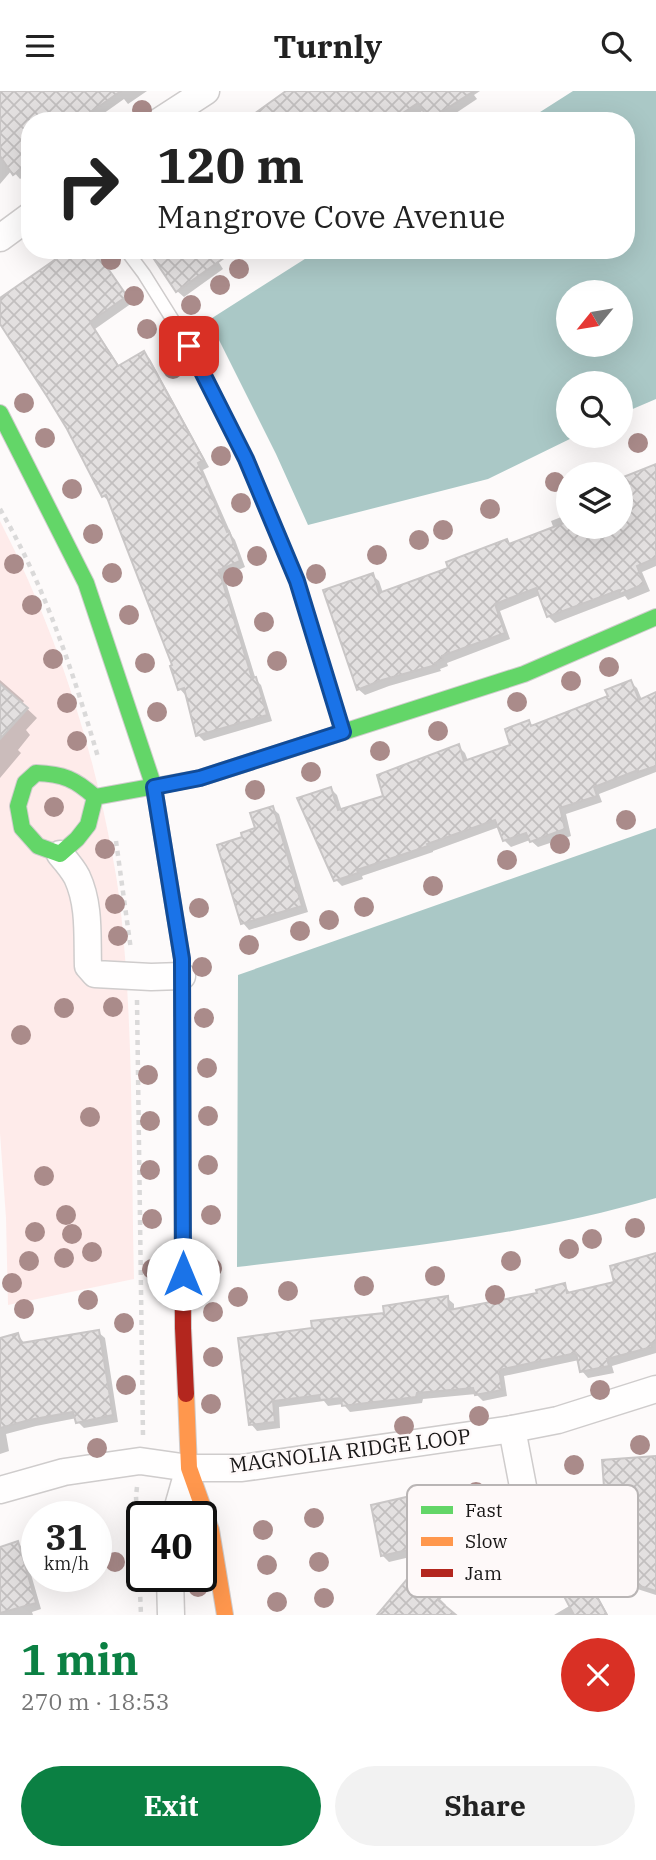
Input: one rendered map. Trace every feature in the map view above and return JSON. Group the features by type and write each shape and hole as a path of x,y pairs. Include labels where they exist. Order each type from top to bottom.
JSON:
{"street":[{"path":"174,112 206,91"},
{"path":"0,238 21,223"},
{"path":"0,413 86,583 154,787 182,959 183,1328 189,1468 211,1530 225,1615"},
{"path":"182,976 95,974 88,965 86,904 77,876 60,855 38,846 22,828 18,806 25,783 36,773 51,773 75,779 102,795 200,778 524,674 656,617"},
{"path":"60,855 88,825 102,795"},
{"name":"MAGNOLIA RIDGE LOOP","path":"0,1490 64,1472 140,1461 189,1468 242,1468 512,1429 558,1420 656,1389"},
{"path":"512,1429 523,1485"},
{"path":"180,1501 189,1468"},
{"path":"170,1592 171,1615"}],"lane":[{"path":"133,259 189,346 246,459 297,581 343,732"}],"path":[{"path":"0,509 46,603 78,690 102,795"},
{"path":"116,837 137,1002 143,1433 136,1496 141,1615"}],"shaded area":[{"path":"0,521 47,624 72,695 93,767 114,866 128,997 134,1279 8,1305 0,1133"}],"water":[{"path":"573,91 656,91 656,399 633,409 633,371 556,371 556,446 488,479 308,525 209,320 305,259 635,259 635,112 540,112"},
{"path":"656,828 656,1198 605,1212 501,1233 237,1267 238,975"}],"building":[{"path":"0,91 121,91 91,112 21,112 21,169 13,175 0,156"},
{"path":"286,91 474,91 441,112 424,112 418,103 404,112 257,112"},
{"path":"56,259 101,259 127,296 90,322 118,366 144,351 204,460 198,463 240,561 219,570 252,678 256,677 267,715 196,736 184,688 178,690 170,666 172,665 106,495 102,497 67,429 0,324 0,298"},
{"path":"154,259 222,259 176,292"},
{"path":"656,464 656,558 637,566 644,584 620,594 619,590 547,617 536,588 495,604 505,633 442,656 443,660 435,663 436,665 357,690 323,590 373,573 379,593 448,568 446,562 507,539 509,544 556,526 556,539 633,539 633,473"},
{"path":"631,680 639,700 656,692 656,766 594,787 597,796 560,808 565,829 530,842 526,833 503,841 495,820 357,870 358,873 334,881 297,798 331,787 338,810 383,796 377,775 459,744 464,761 510,745 505,729 529,720 531,726 608,696 605,690"},
{"path":"0,684 28,708 0,739"},
{"path":"273,806 302,906 241,924 217,845 242,837 241,833 255,828 250,813"},
{"path":"656,1253 656,1342 651,1344 652,1347 607,1359 609,1366 580,1372 576,1353 499,1370 502,1390 475,1395 473,1388 417,1393 416,1397 342,1406 341,1398 320,1400 319,1395 273,1401 275,1422 249,1425 238,1338 312,1328 311,1321 384,1313 383,1306 448,1296 449,1310 537,1293 536,1290 565,1283 567,1293 614,1282 610,1266"},
{"path":"99,1330 113,1415 76,1423 73,1412 0,1428 0,1338 18,1333 21,1343"},
{"path":"656,1456 656,1591 638,1585 638,1485 604,1485 602,1460"},
{"path":"407,1497 407,1550 381,1556 371,1505"},
{"path":"18,1541 21,1551 21,1592 33,1592 36,1603 0,1613 0,1547"},
{"path":"407,1579 407,1597 441,1597 438,1600 456,1615 377,1615"},
{"path":"564,1597 597,1597 607,1615 574,1615"}],"traffic: fast":[{"path":"0,413 86,583 154,787 182,959 182,1090"},
{"path":"95,797 88,825 60,854 38,846 22,828 18,806 25,783 36,773 68,779 95,797 200,778 524,674 656,617"}],"traffic: slow":[{"path":"186,1394 189,1468 211,1530 225,1615"}],"traffic: jam":[{"path":"182,1090 183,1328 186,1394"}],"route":[{"path":"183,1274 182,959 154,787 200,778 343,732 297,581 246,459 189,346"}]}
